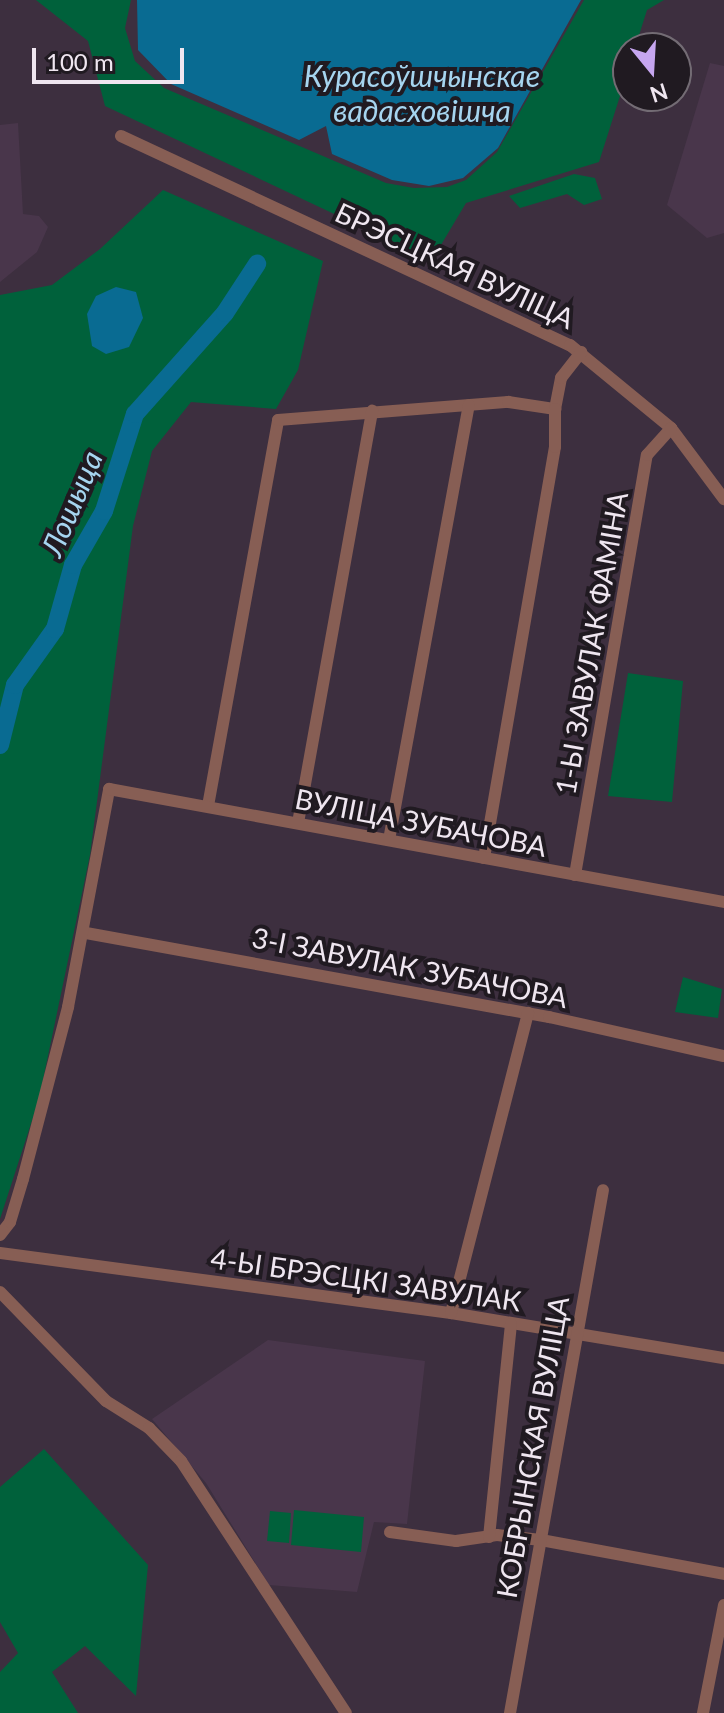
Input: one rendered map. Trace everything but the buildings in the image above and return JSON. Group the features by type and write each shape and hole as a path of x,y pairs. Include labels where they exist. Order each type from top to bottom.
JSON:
{"street":[{"name":"БРЭСЦКАЯ ВУЛІЦА","path":"121,136 525,321 581,352 671,428 724,499"},
{"path":"484,858 555,447 555,409 561,378 581,352"},
{"path":"208,806 278,420 532,402 555,409"},
{"path":"389,840 469,405"},
{"path":"298,823 372,411"},
{"name":"1-Ы ЗАВУЛАК ФАМІНА","path":"575,875 647,455 671,428"},
{"name":"ВУЛІЦА ЗУБАЧОВА","path":"86,933 109,789 724,902"},
{"path":"0,1235 10,1222 26,1167 86,933"},
{"name":"3-І ЗАВУЛАК ЗУБАЧОВА","path":"86,933 528,1013 724,1056"},
{"path":"451,1313 528,1013"},
{"name":"КОБРЫНСКАЯ ВУЛІЦА","path":"510,1713 575,1333 603,1190"},
{"name":"4-Ы БРЭСЦКІ ЗАВУЛАК","path":"0,1253 451,1313 724,1358"},
{"path":"0,1292 106,1401 149,1428 181,1461 346,1713"},
{"path":"489,1537 511,1324"},
{"path":"390,1532 456,1541 489,1537 541,1540 724,1574"},
{"path":"703,1713 724,1605"}],"shaded area":[{"path":"710,63 724,66 724,233 707,238 667,205"},
{"path":"18,123 23,214 39,216 48,227 37,252 0,282 0,125"},
{"path":"268,1340 425,1361 407,1524 374,1522 357,1592 269,1585 206,1483 152,1419"}],"green space":[{"path":"36,0 131,0 125,28 135,61 164,88 386,183 414,188 447,187 466,180 497,152 584,0 664,0 647,10 640,32 612,32 612,112 615,112 599,162 466,203 432,260 105,106 88,41"},
{"path":"574,174 595,178 602,199 584,205 567,194 520,208 509,196"},
{"path":"163,190 323,261 298,370 276,409 191,402 152,451 133,526 90,855 39,1099 0,1219 0,295 52,285 100,249"},
{"path":"628,673 683,681 672,802 608,796"},
{"path":"683,977 722,989 718,1018 675,1012"},
{"path":"44,1449 148,1565 136,1696 85,1646 52,1672 78,1713 0,1713 0,1672 18,1653 0,1622 0,1487"},
{"path":"294,1510 364,1517 361,1552 291,1545"},
{"path":"270,1511 291,1513 289,1543 267,1541"}],"water":[{"name":"Курасоўшчынскае вадасховішча","path":"137,0 581,0 498,148 463,178 429,186 392,180 332,154 326,126 299,140 171,84 138,50"},
{"path":"116,287 136,292 143,318 129,347 106,354 92,346 87,314 96,296"}],"waterway":[{"name":"Лошыца","path":"0,745 15,685 55,629 73,565 104,511 135,414 225,313 257,264"}]}
